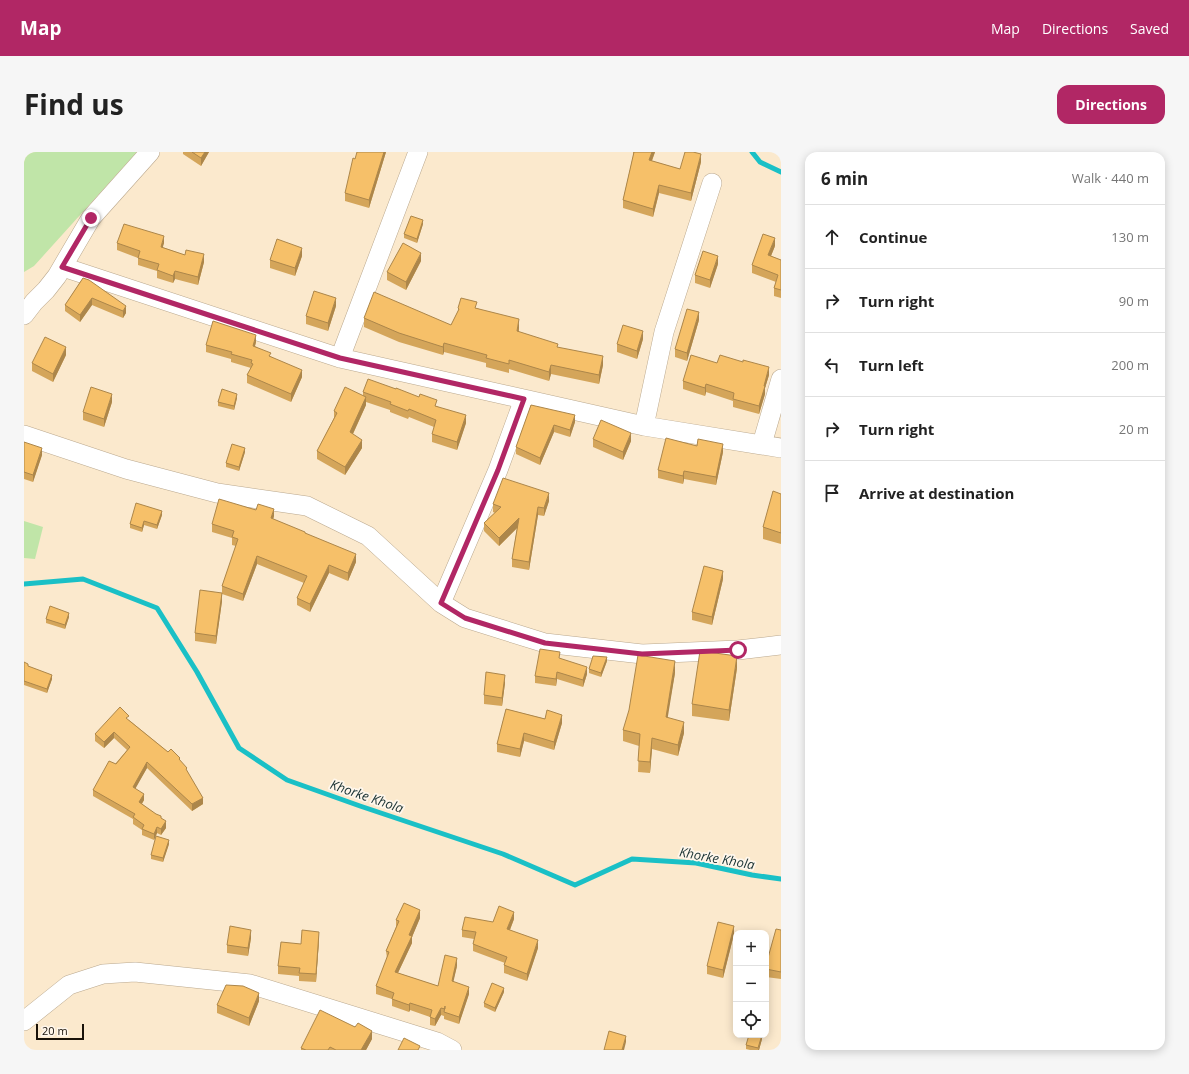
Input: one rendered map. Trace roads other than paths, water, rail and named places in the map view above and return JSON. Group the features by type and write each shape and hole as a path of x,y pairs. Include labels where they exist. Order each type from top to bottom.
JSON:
{"street":[{"path":"24,315 46,290 62,267 91,218 150,152"},
{"path":"340,358 418,152"},
{"path":"644,426 664,332 712,183"},
{"path":"62,267 340,358 644,426 781,448"},
{"path":"762,444 781,379"},
{"path":"441,603 498,470 524,399"},
{"path":"24,435 126,469 217,493 307,506 368,536 441,603 465,618 545,643 642,654 738,650 781,645"},
{"path":"24,1021 69,985 103,974 135,972 250,984 437,1042 452,1050"}],"waterway":[{"path":"752,152 760,162 781,172"},
{"name":"Khorke Khola","path":"24,584 83,579 157,608 197,672 239,748 287,780 503,854 575,885 632,859 696,863 752,875 781,879"}]}
